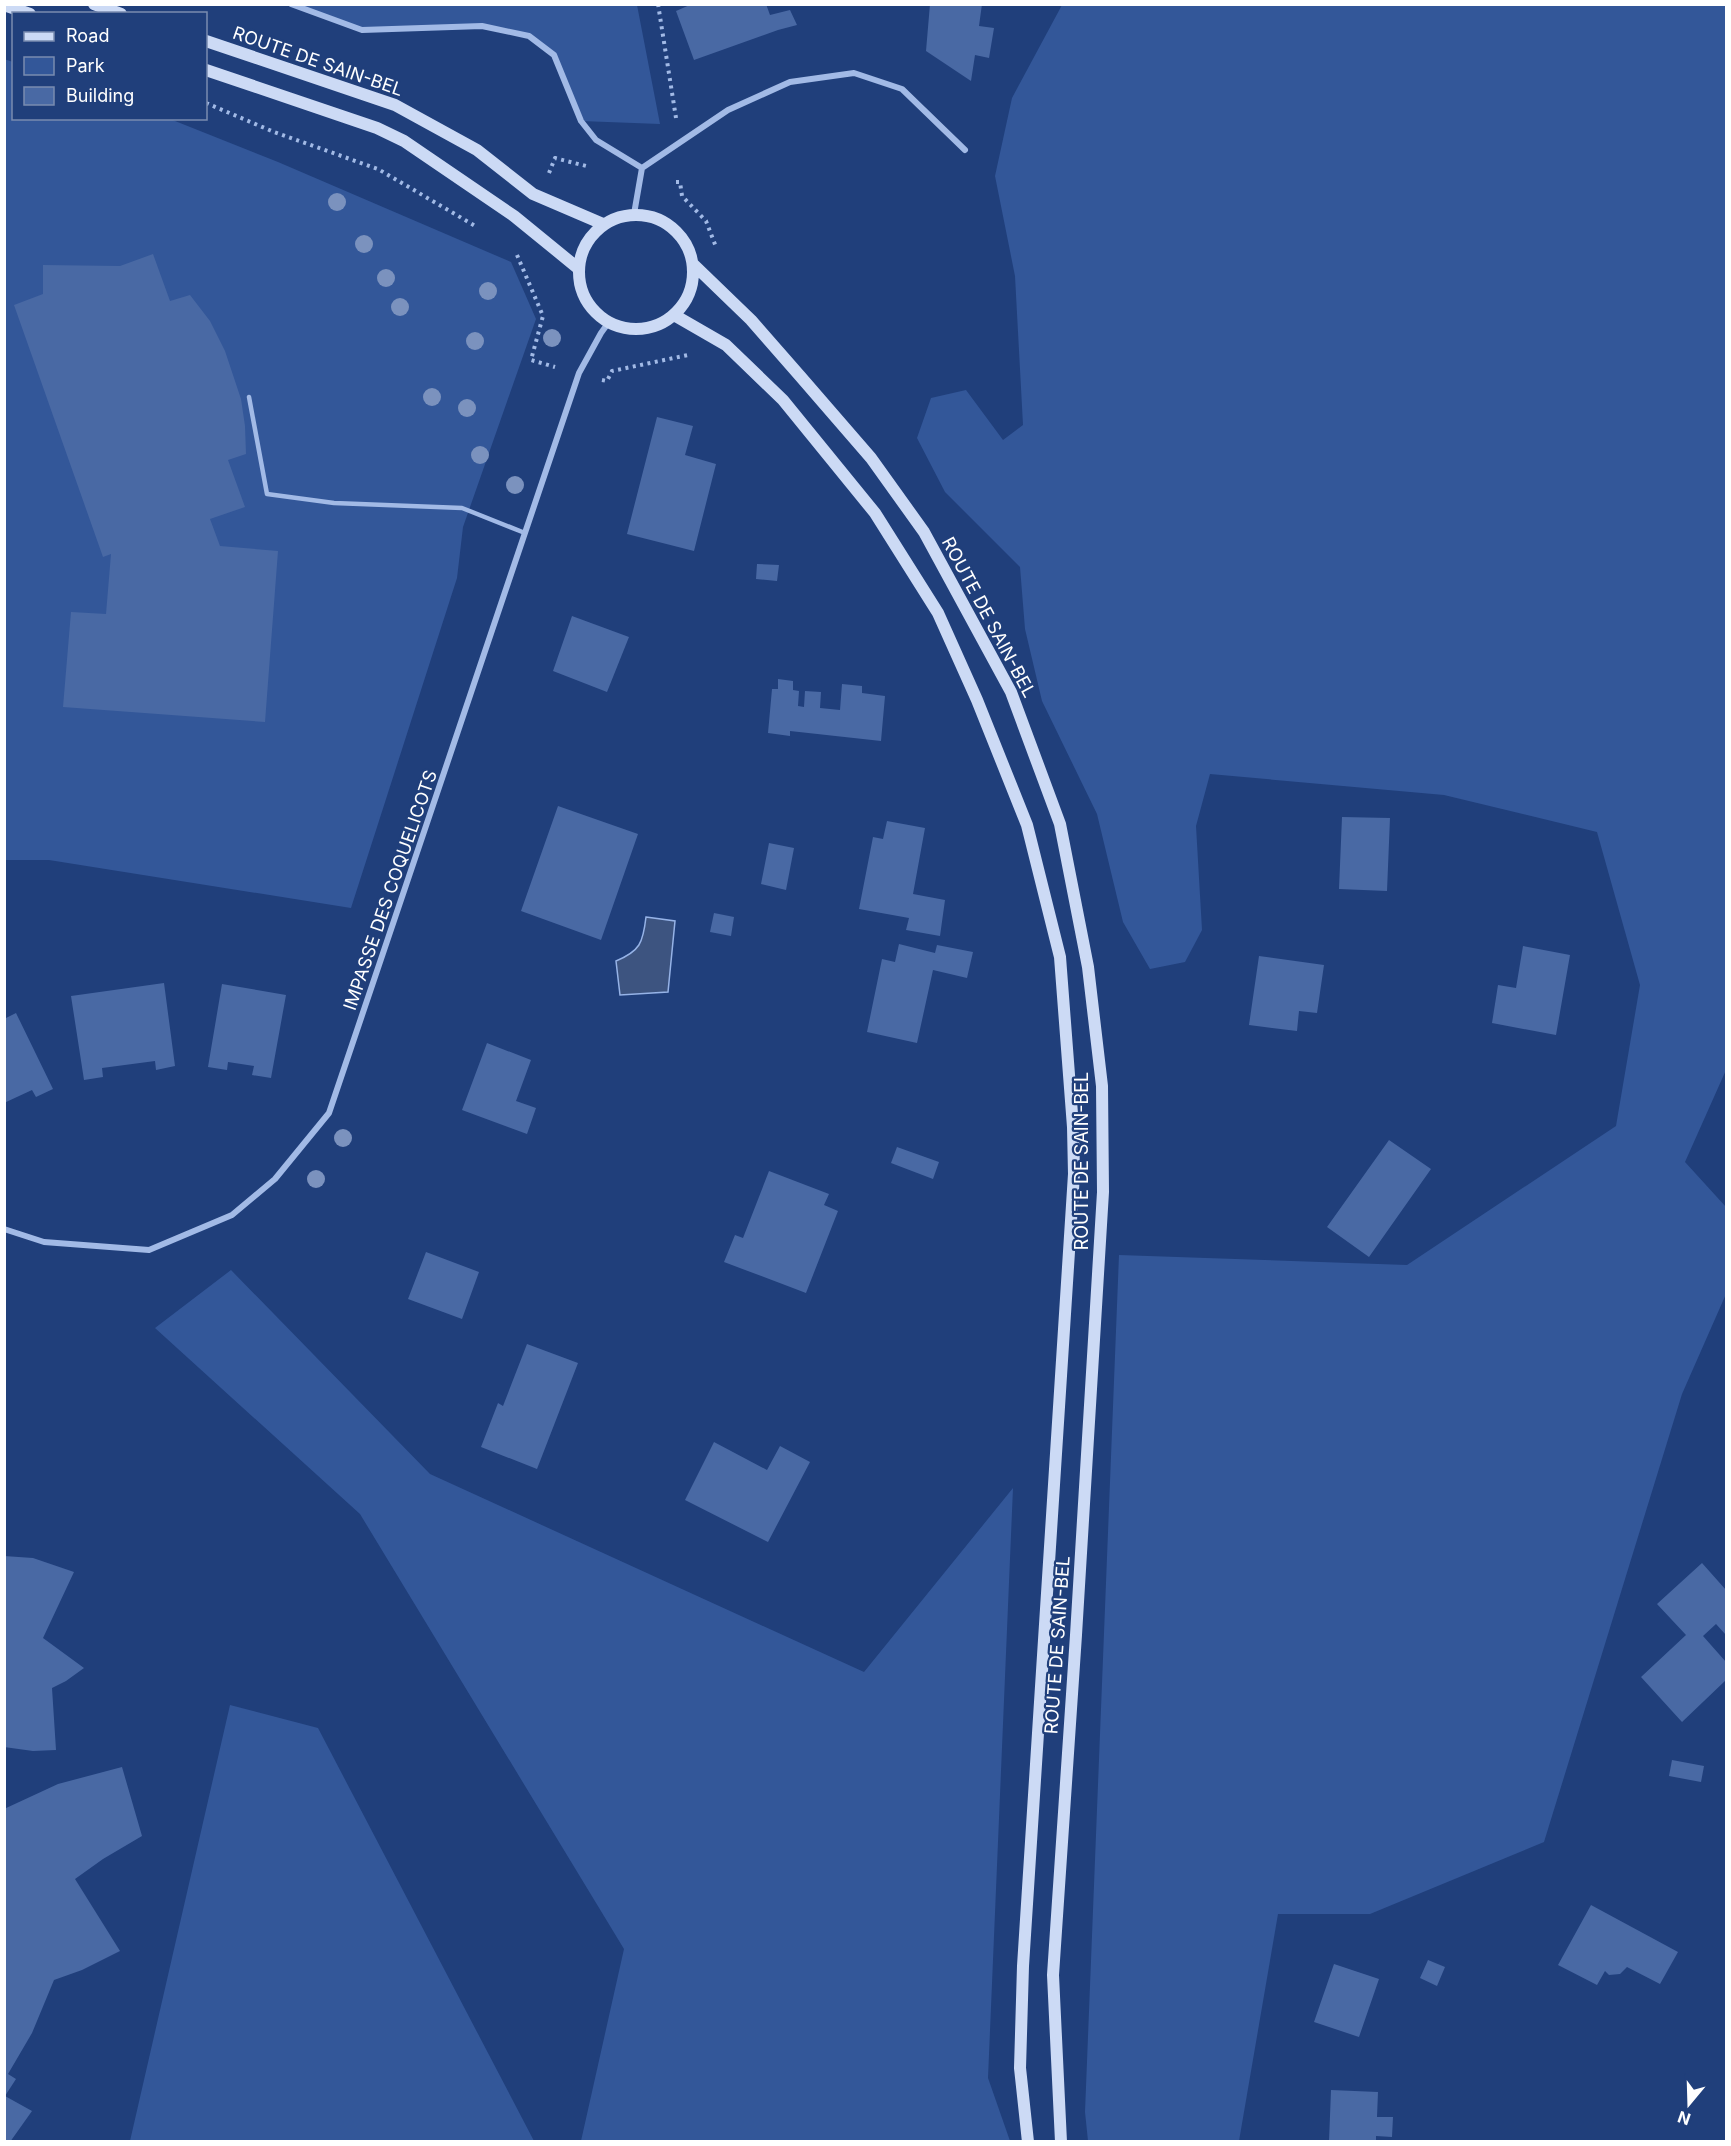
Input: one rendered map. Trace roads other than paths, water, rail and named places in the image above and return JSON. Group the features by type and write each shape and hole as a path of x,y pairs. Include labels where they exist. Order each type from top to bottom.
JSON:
{"main road":[{"path":"94,4 116,12"},
{"path":"4,5 24,12"},
{"name":"ROUTE DE SAIN-BEL","path":"207,41 395,105 477,150 533,194 603,224"},
{"path":"207,70 377,128 404,141 514,216 579,269"},
{"path":"634,214 651,216 671,226 686,243 693,264 693,282 686,300 674,315 650,327 636,328 609,322 596,313 586,300 580,285 579,269 586,244 603,224 618,217 634,214"},
{"name":"ROUTE DE SAIN-BEL","path":"693,264 751,320 800,376 870,458 924,532 1011,692 1060,824 1086,956 1102,1086 1103,1192 1053,1976 1061,2142"},
{"name":"ROUTE DE SAIN-BEL","path":"674,315 726,345 783,400 875,513 938,613 977,700 1028,825 1060,957 1073,1127 1074,1174 1023,1966 1020,2068 1028,2142"}],"street":[{"path":"291,4 362,30 482,26 529,36 554,55 581,121 596,140 642,168"},
{"path":"634,214 642,168 728,110 790,82 855,73 902,89 965,150"},
{"name":"IMPASSE DES COQUELICOTS","path":"4,1229 44,1242 149,1250 232,1215 275,1179 329,1113 579,373 609,322"}],"lane":[{"path":"249,397 267,494 334,503 462,508 525,533"}]}
